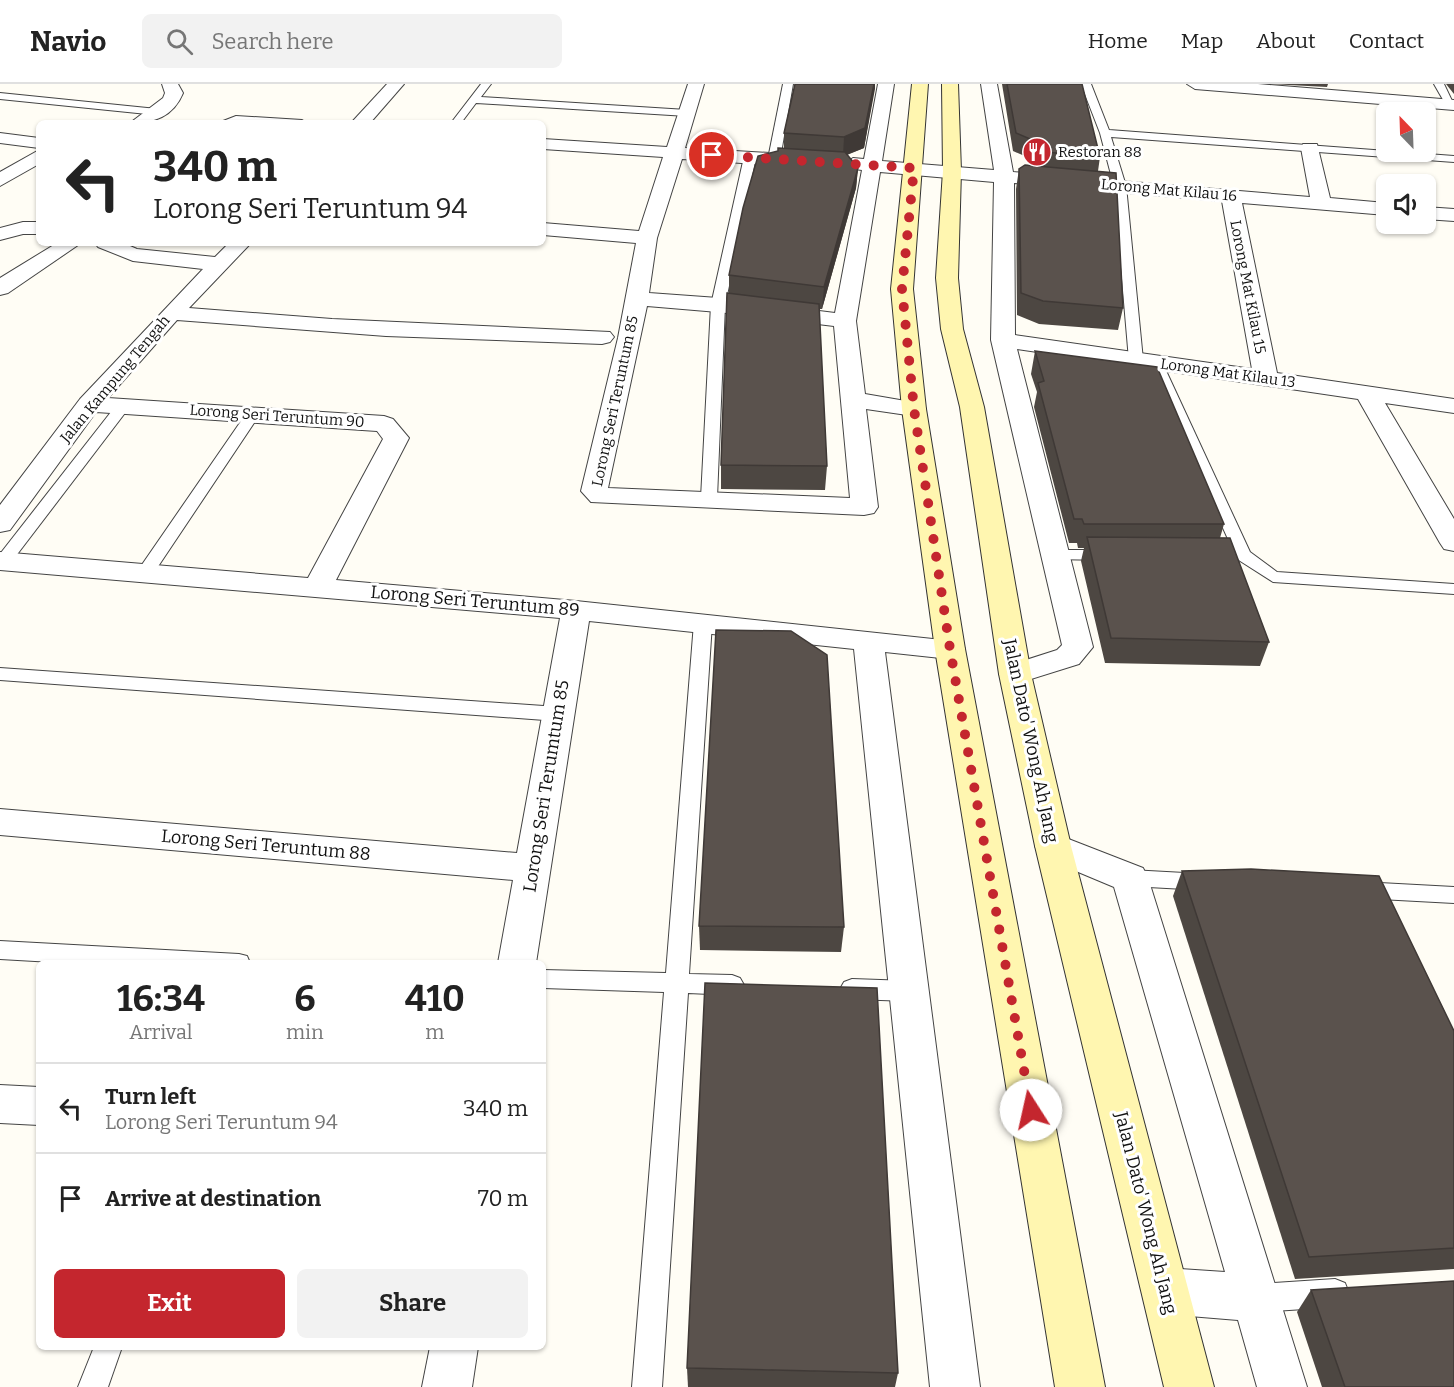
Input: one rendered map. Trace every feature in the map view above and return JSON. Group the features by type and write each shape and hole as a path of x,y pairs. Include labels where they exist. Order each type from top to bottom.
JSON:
{"main road":[{"path":"920,84 902,289 914,409 950,649 1080,1387"},
{"name":"Jalan Dato' Wong Ah Jang","path":"950,84 952,171 947,278 952,329 972,407 1015,674 1053,846 1190,1387"}],"street":[{"path":"145,120 171,100 174,93 170,84"},
{"path":"384,84 396,84"},
{"path":"363,120 396,84"},
{"name":"Lorong Seri Teruntum 85","path":"696,84 647,238 630,338 594,491 601,496 710,498 864,507 853,400"},
{"path":"886,84 845,321 853,400 914,409"},
{"path":"989,84 1004,175 1003,340 1078,647 1068,657 1015,674"},
{"path":"1195,84 1356,90 1452,104"},
{"path":"0,138 36,143"},
{"name":"Lorong Mat Kilau 16","path":"546,144 914,168 1376,208"},
{"path":"1310,148 1321,203"},
{"path":"0,180 36,158"},
{"name":"Lorong Mat Kilau 15","path":"1231,195 1266,379"},
{"path":"1436,214 1454,215"},
{"path":"0,234 23,228 36,228"},
{"path":"546,229 647,238"},
{"path":"0,288 66,246"},
{"path":"112,246 133,255 221,264"},
{"name":"Jalan Kampung Tengah","path":"0,524 90,405 171,313 238,246"},
{"path":"637,299 718,304 845,321"},
{"path":"171,313 264,322 438,332 602,337"},
{"name":"Lorong Mat Kilau 13","path":"1003,340 1454,406"},
{"path":"1367,393 1454,543"},
{"name":"Lorong Seri Teruntum 90","path":"90,405 384,424 396,438 317,588"},
{"name":"Lorong Seri Teruntum 89","path":"1,561 576,610 950,649"},
{"name":"Lorong Seri Terumtum 85","path":"518,960 576,610"},
{"path":"868,640 955,1387"},
{"name":"Lorong Seri Teruntum 88","path":"0,822 533,868"},
{"path":"1053,846 1130,879 1282,1387"},
{"path":"0,1104 36,1106"},
{"path":"1166,1291 1257,1298"},
{"path":"448,1387 454,1350"}],"lane":[{"path":"458,120 486,84"},
{"path":"774,159 789,84"},
{"path":"1086,84 1105,133 1120,186 1145,361 1243,555 1273,578 1454,589"},
{"path":"1438,84 1452,104"},
{"path":"0,96 157,112"},
{"path":"472,100 687,113"},
{"path":"233,120 252,120"},
{"path":"1105,133 1454,159"},
{"path":"710,498 718,304 750,158"},
{"path":"1,561 123,406"},
{"path":"145,573 253,414"},
{"path":"1056,555 1126,555"},
{"path":"1219,555 1243,555"},
{"path":"647,1387 704,623"},
{"path":"0,674 558,714"},
{"path":"1130,879 1224,883"},
{"path":"1341,889 1454,895"},
{"path":"1376,891 1386,912"},
{"path":"0,950 184,960"},
{"path":"546,979 758,986"},
{"path":"828,988 909,991"},
{"path":"1257,1298 1361,1291"},
{"path":"93,1387 107,1350"}],"building":[{"path":"795,84 874,84 865,128 844,137 784,133"},
{"path":"1007,84 1082,84 1100,157 1045,152 1051,148 1016,133"},
{"path":"778,148 845,152 858,168 824,287 729,275 743,208 758,156 778,151"},
{"path":"1025,165 1116,173 1123,308 1043,301 1021,293 1019,169"},
{"path":"727,293 819,304 827,466 721,465"},
{"path":"1035,351 1157,367 1224,524 1084,524 1082,519 1074,519 1038,383 1044,381"},
{"path":"1087,537 1230,538 1269,642 1111,638"},
{"path":"716,630 791,631 827,655 844,927 699,926"},
{"path":"1251,869 1379,876 1454,1031 1454,1248 1309,1257 1182,871"},
{"path":"705,983 877,988 898,1373 687,1368"},
{"path":"1454,1281 1454,1387 1345,1387 1311,1290"}],"place":[{"name":"Restoran 88","path":"1037,152"}],"route":[{"path":"712,155 914,168 902,289 914,409 950,649 1031,1110"}]}
